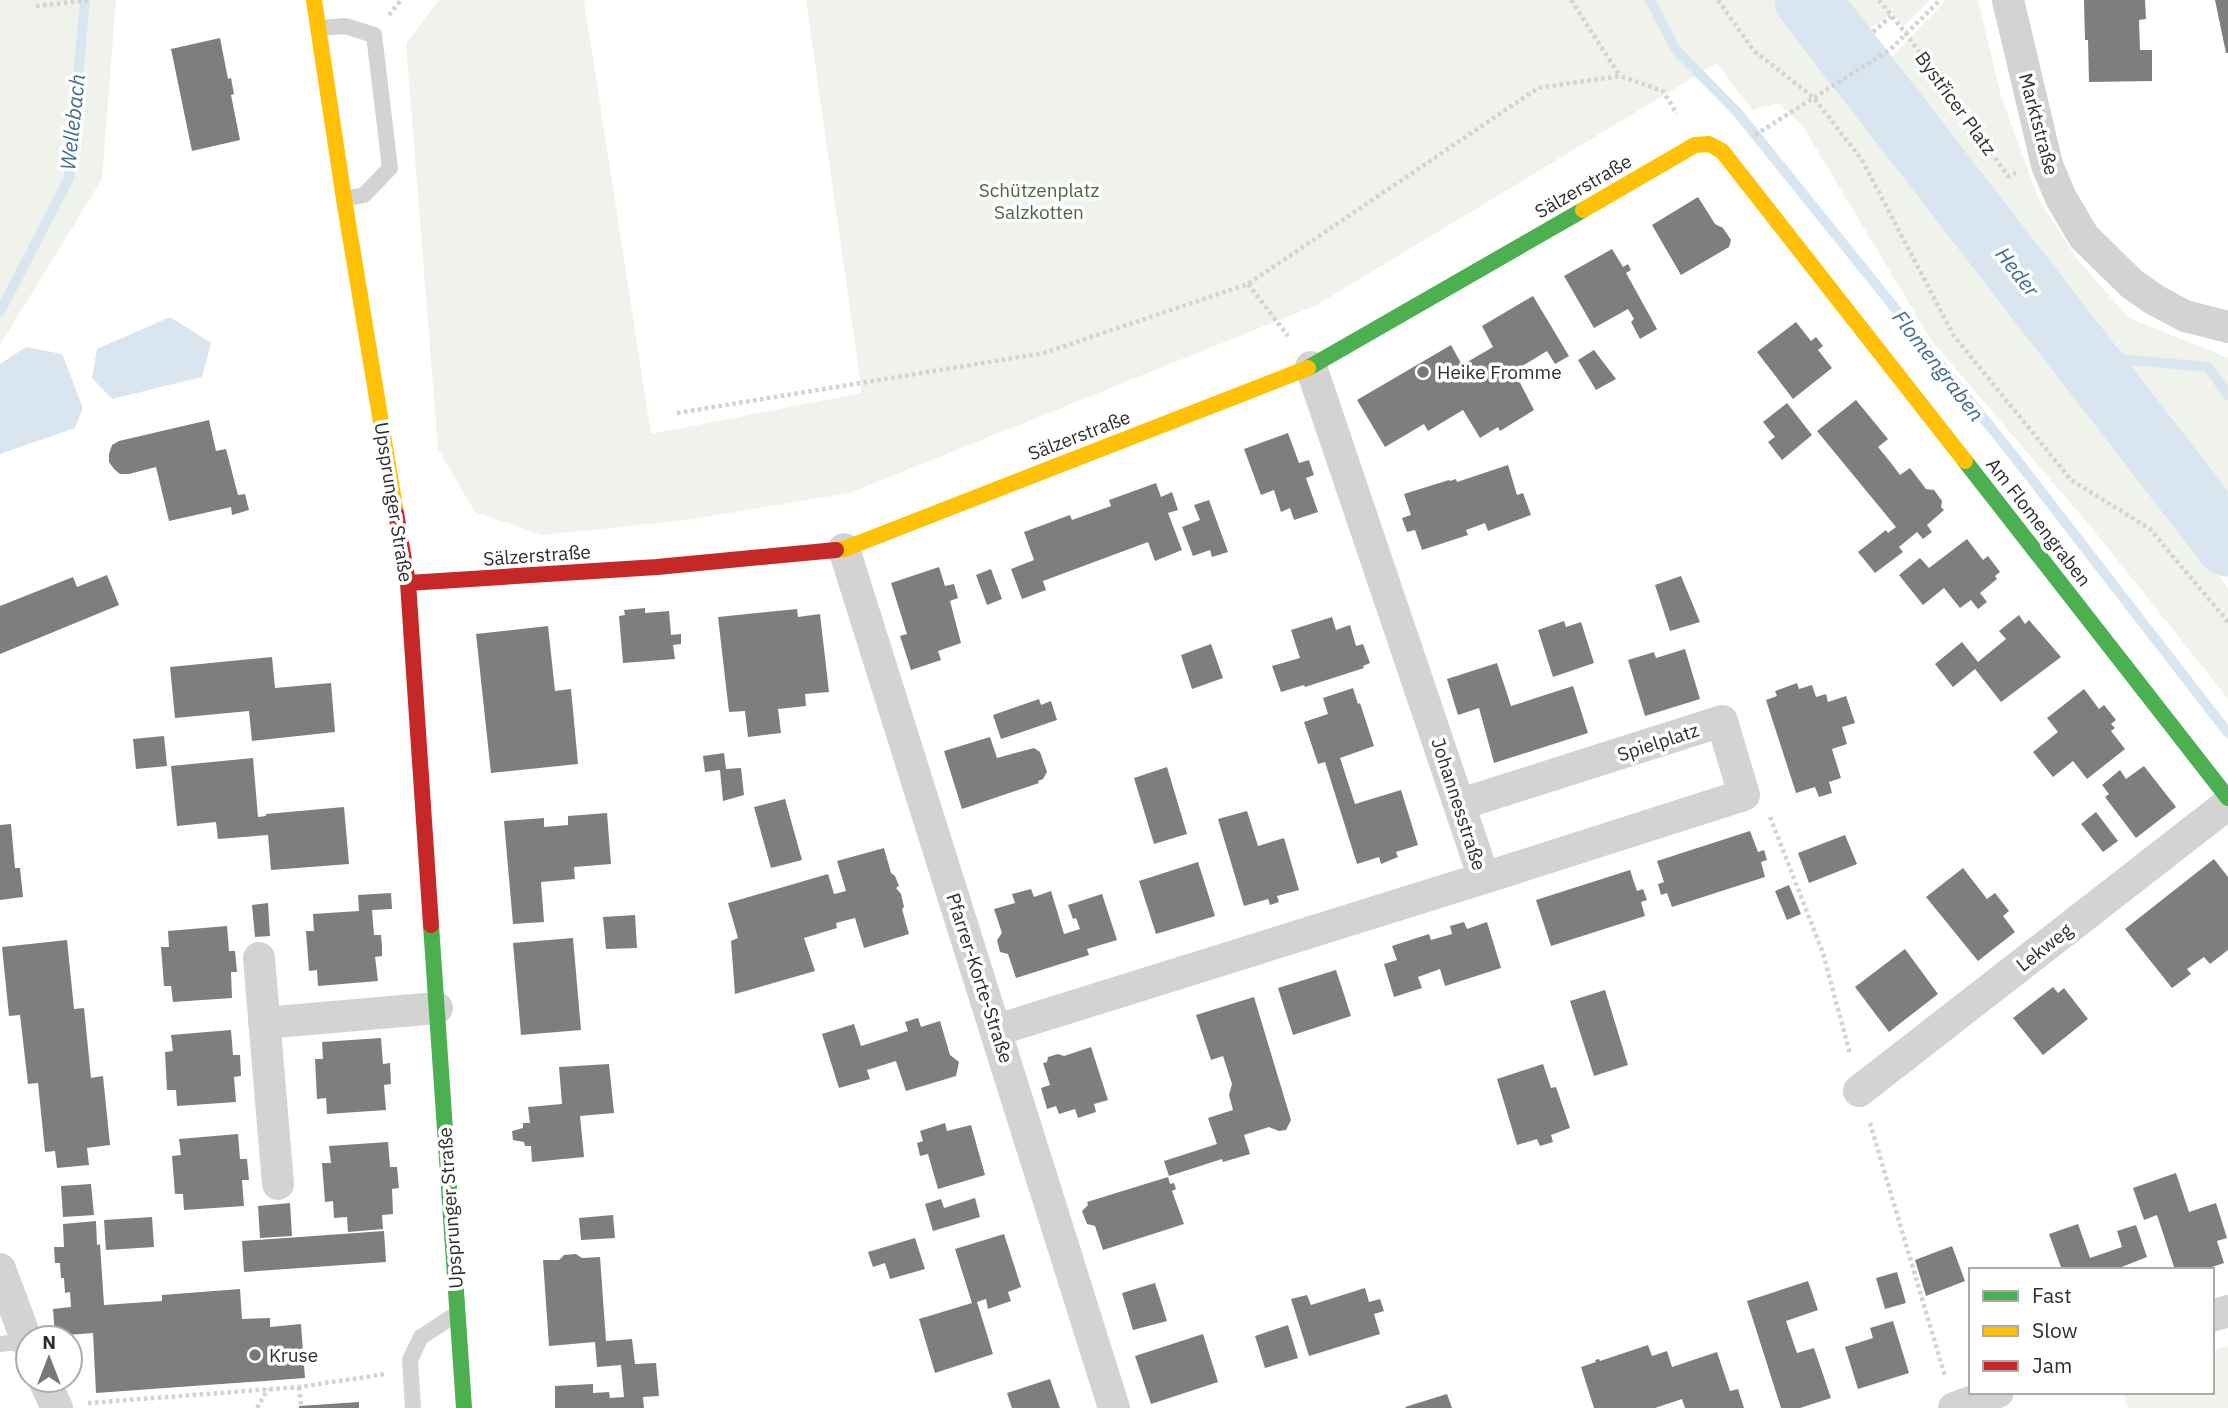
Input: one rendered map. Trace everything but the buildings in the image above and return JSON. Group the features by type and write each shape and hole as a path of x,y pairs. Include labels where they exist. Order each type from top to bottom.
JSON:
{"street":[{"name":"Upsprunger Straße","path":"314,0 408,583 464,1408"},
{"name":"Marktstraße","path":"2008,0 2047,165 2061,198 2084,237 2132,284 2155,300 2185,316 2228,327"},
{"name":"Sälzerstraße","path":"408,583 644,568 844,549 1311,367 1695,145 1709,144"},
{"name":"Am Flomengraben","path":"1709,144 1722,151 2228,797"},
{"name":"Johannesstraße","path":"997,1030 1484,878 1311,367"},
{"name":"Pfarrer-Korte-Straße","path":"844,549 1114,1408"},
{"name":"Spielplatz","path":"1461,804 1722,722 1744,795"},
{"path":"1484,878 1744,795"},
{"name":"Lekweg","path":"1860,1091 2228,804"},
{"path":"259,958 278,1184"},
{"path":"264,1023 437,1008"},
{"path":"0,1269 14,1327"},
{"path":"1954,1408 1992,1394"}],"lane":[{"path":"318,28 345,26 374,35 390,168 364,195 344,199"},
{"path":"413,1408 410,1360 421,1337 457,1314"}],"path":[{"path":"36,6 90,0"},
{"path":"1571,0 1620,76"},
{"path":"1718,0 1753,50 1814,97 1862,160 1954,336 2071,480 2150,529 2228,622"},
{"name":"Bystřicer Platz","path":"1879,0 2008,176 2047,165"},
{"path":"1746,141 1891,49 1940,0"},
{"path":"1873,32 1891,16"},
{"path":"677,413 1044,353 1248,284 1538,88 1620,76 1663,91"},
{"path":"1248,284 1311,367"},
{"path":"1744,795 1766,807 1823,953 1860,1091 1954,1408"},
{"path":"52,1398 299,1387 411,1370"},
{"path":"299,1387 301,1406"},
{"path":"257,1408 268,1389"}],"green space":[{"path":"0,0 116,0 102,179 0,345"},
{"name":"Schützenplatz Salzkotten","path":"439,0 584,0 651,434 862,393 806,0 1778,0 2087,400 2228,588 2228,699 2095,532 1931,340 1802,125 1778,103 1752,110 1717,63 1317,305 849,493 687,520 542,535 475,512 438,449 406,44"},
{"path":"1839,0 1930,0 1903,27 1892,13 1867,31"},
{"path":"1946,0 1978,0 2001,96 2038,198 2077,259 2129,318 2228,358 2228,508 1890,59"},
{"path":"2228,1346 2228,1408 2128,1408 2123,1394 2214,1394 2214,1350"}],"shaded area":[{"path":"170,317 211,343 202,377 112,399 92,378 97,349"},
{"path":"26,347 62,354 83,408 75,428 0,454 0,364"}],"waterway":[{"name":"Wellebach","path":"0,312 69,178 85,0"},
{"name":"Flomengraben","path":"1650,0 1676,50 1738,113 2013,455 2228,733"},
{"name":"Heder","path":"1807,0 2228,544"},
{"path":"2083,356 2208,367 2228,395"}],"traffic: fast":[{"path":"1308,368 1583,210"},
{"path":"1965,461 2228,798"},
{"path":"431,925 464,1408"}],"traffic: slow":[{"path":"314,0 396,513"},
{"path":"1583,210 1695,145 1709,144 1722,151 1965,461"},
{"path":"836,550 1308,368"}],"traffic: jam":[{"path":"396,513 408,583 431,925"},
{"path":"408,583 657,567 836,550"}],"place":[{"name":"Heike Fromme","path":"1423,372"},
{"name":"Kruse","path":"255,1355"}]}
